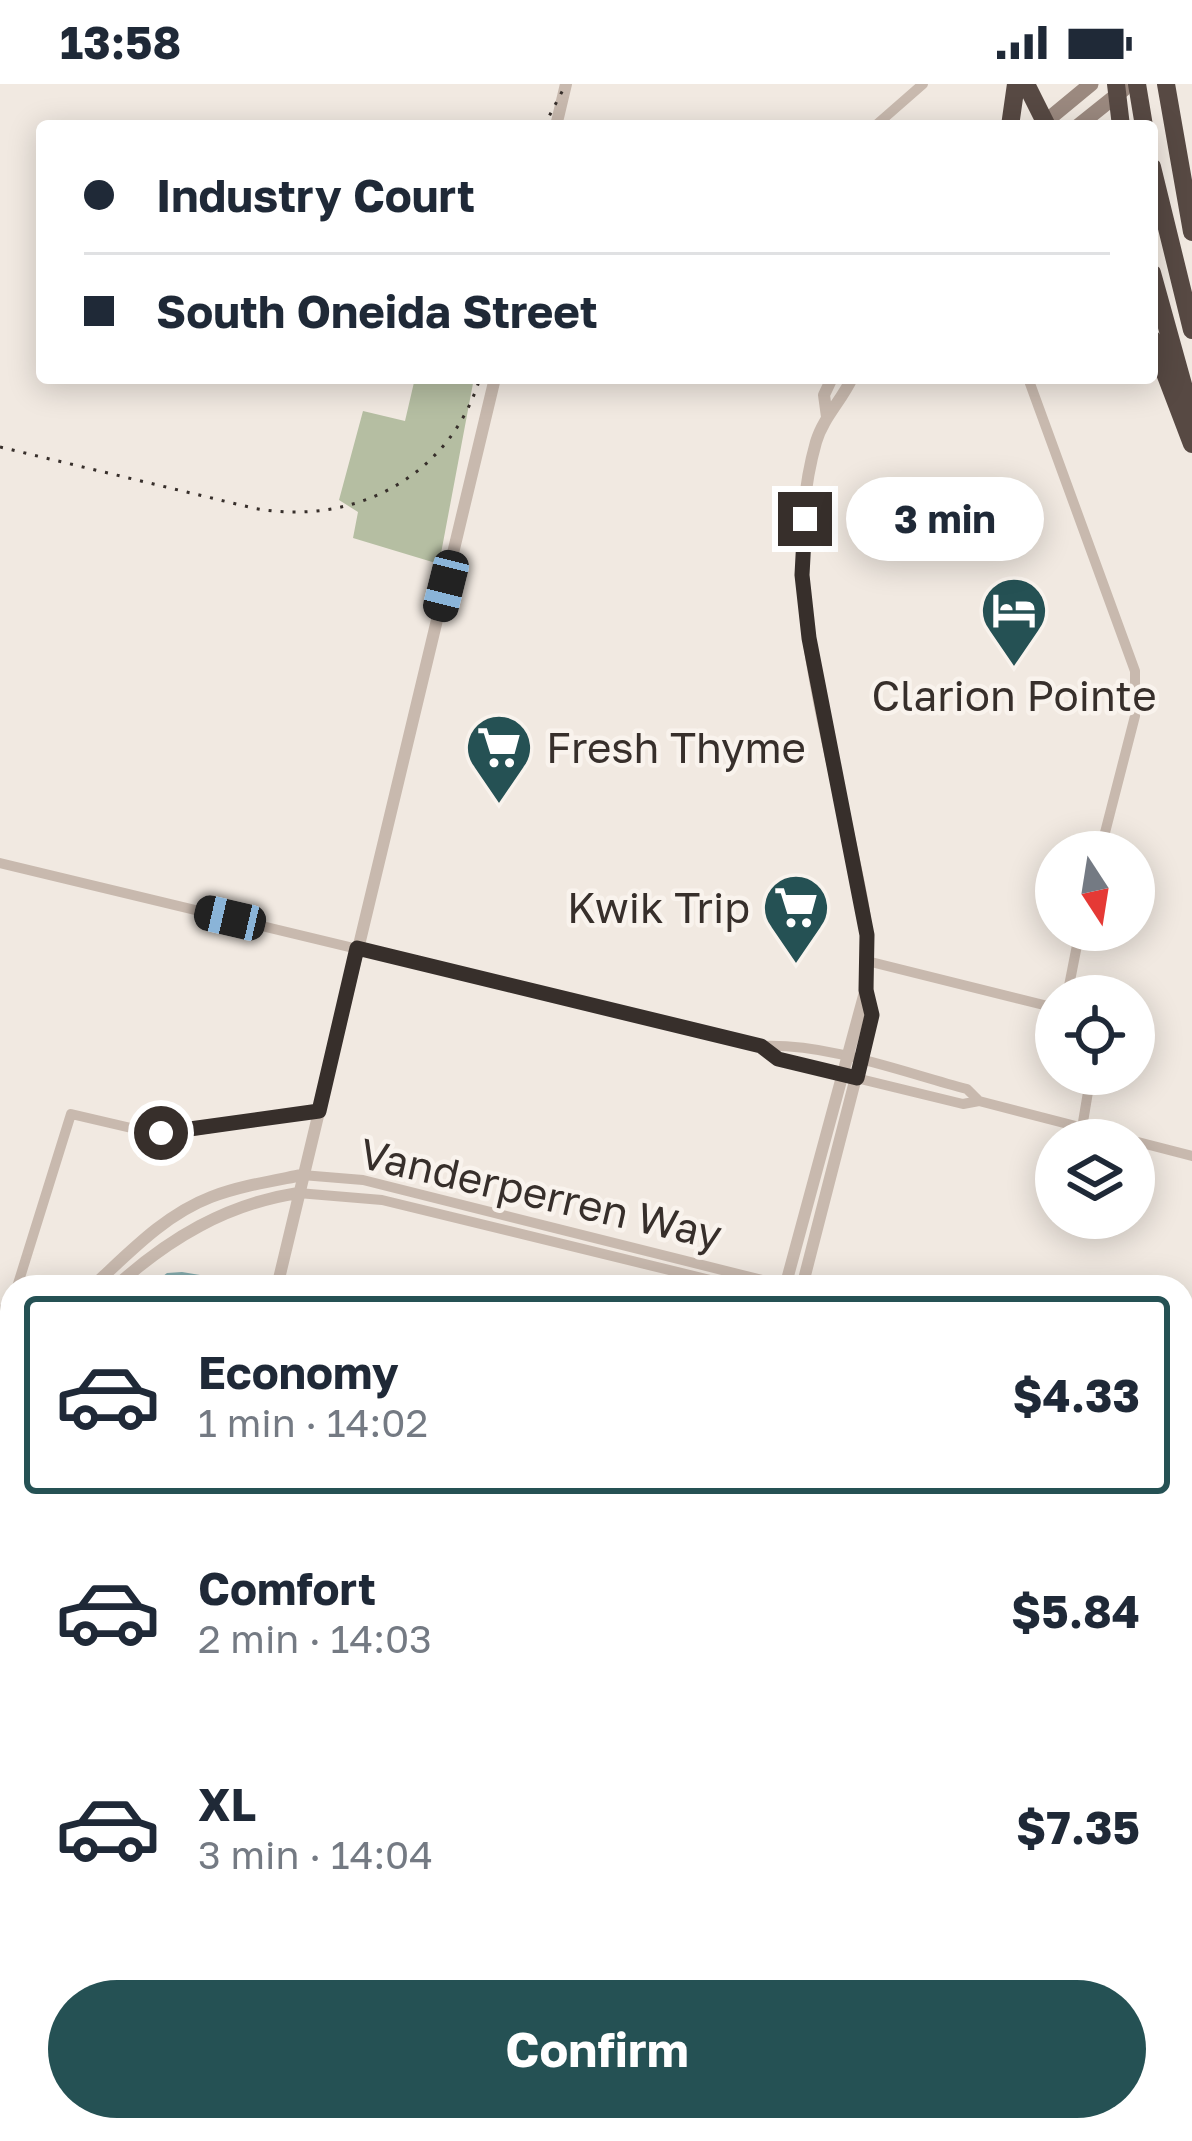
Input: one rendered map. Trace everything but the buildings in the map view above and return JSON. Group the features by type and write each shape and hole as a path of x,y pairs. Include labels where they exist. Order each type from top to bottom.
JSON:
{"highway":[{"path":"1011,120 1016,84"},
{"path":"1026,84 1042,120"},
{"path":"1116,84 1120,120"},
{"path":"1134,84 1142,116"},
{"path":"1166,84 1192,232"},
{"path":"1158,191 1192,330"},
{"path":"1158,295 1192,417"},
{"path":"1158,355 1192,444"}],"main road":[{"path":"1049,120 1091,84"},
{"path":"1086,120 1134,84"}],"street":[{"path":"557,120 566,84"},
{"path":"882,120 923,84"},
{"path":"280,1275 494,384"},
{"path":"827,417 824,395 829,384"},
{"path":"790,1275 866,990 864,909 803,588 806,499 817,440 847,384"},
{"path":"1030,384 1135,671 1135,718 1105,831"},
{"path":"0,863 761,1046 782,1045 846,1058 967,1089 979,1101"},
{"path":"867,961 1035,1003"},
{"path":"805,1275 862,1062 872,1015 866,990"},
{"path":"761,1046 778,1059 963,1104 979,1101 1050,1119"},
{"path":"21,1275 71,1114 144,1132 178,1133 319,1111"},
{"path":"1155,1146 1192,1156"},
{"name":"Vanderperren Way","path":"105,1275 152,1232 210,1197 302,1175 363,1180 739,1275"},
{"name":"Vanderperren Way","path":"129,1275 164,1245 203,1223 268,1198 298,1193 382,1200 690,1275"}],"green space":[{"path":"414,384 473,384 439,564 353,538 358,512 339,500 363,411 405,421"}],"railway":[{"path":"547,120 566,84"},
{"path":"0,447 253,508 326,510 361,502 421,468 446,443 477,384"}],"place":[{"name":"Clarion Pointe","path":"1014,669"},
{"name":"Fresh Thyme","path":"499,806"},
{"name":"Kwik Trip","path":"796,966"}],"route":[{"path":"161,1133 319,1111 357,948 761,1046 778,1059 857,1078 872,1015 866,990 867,935 809,638 802,575 805,519"}]}
